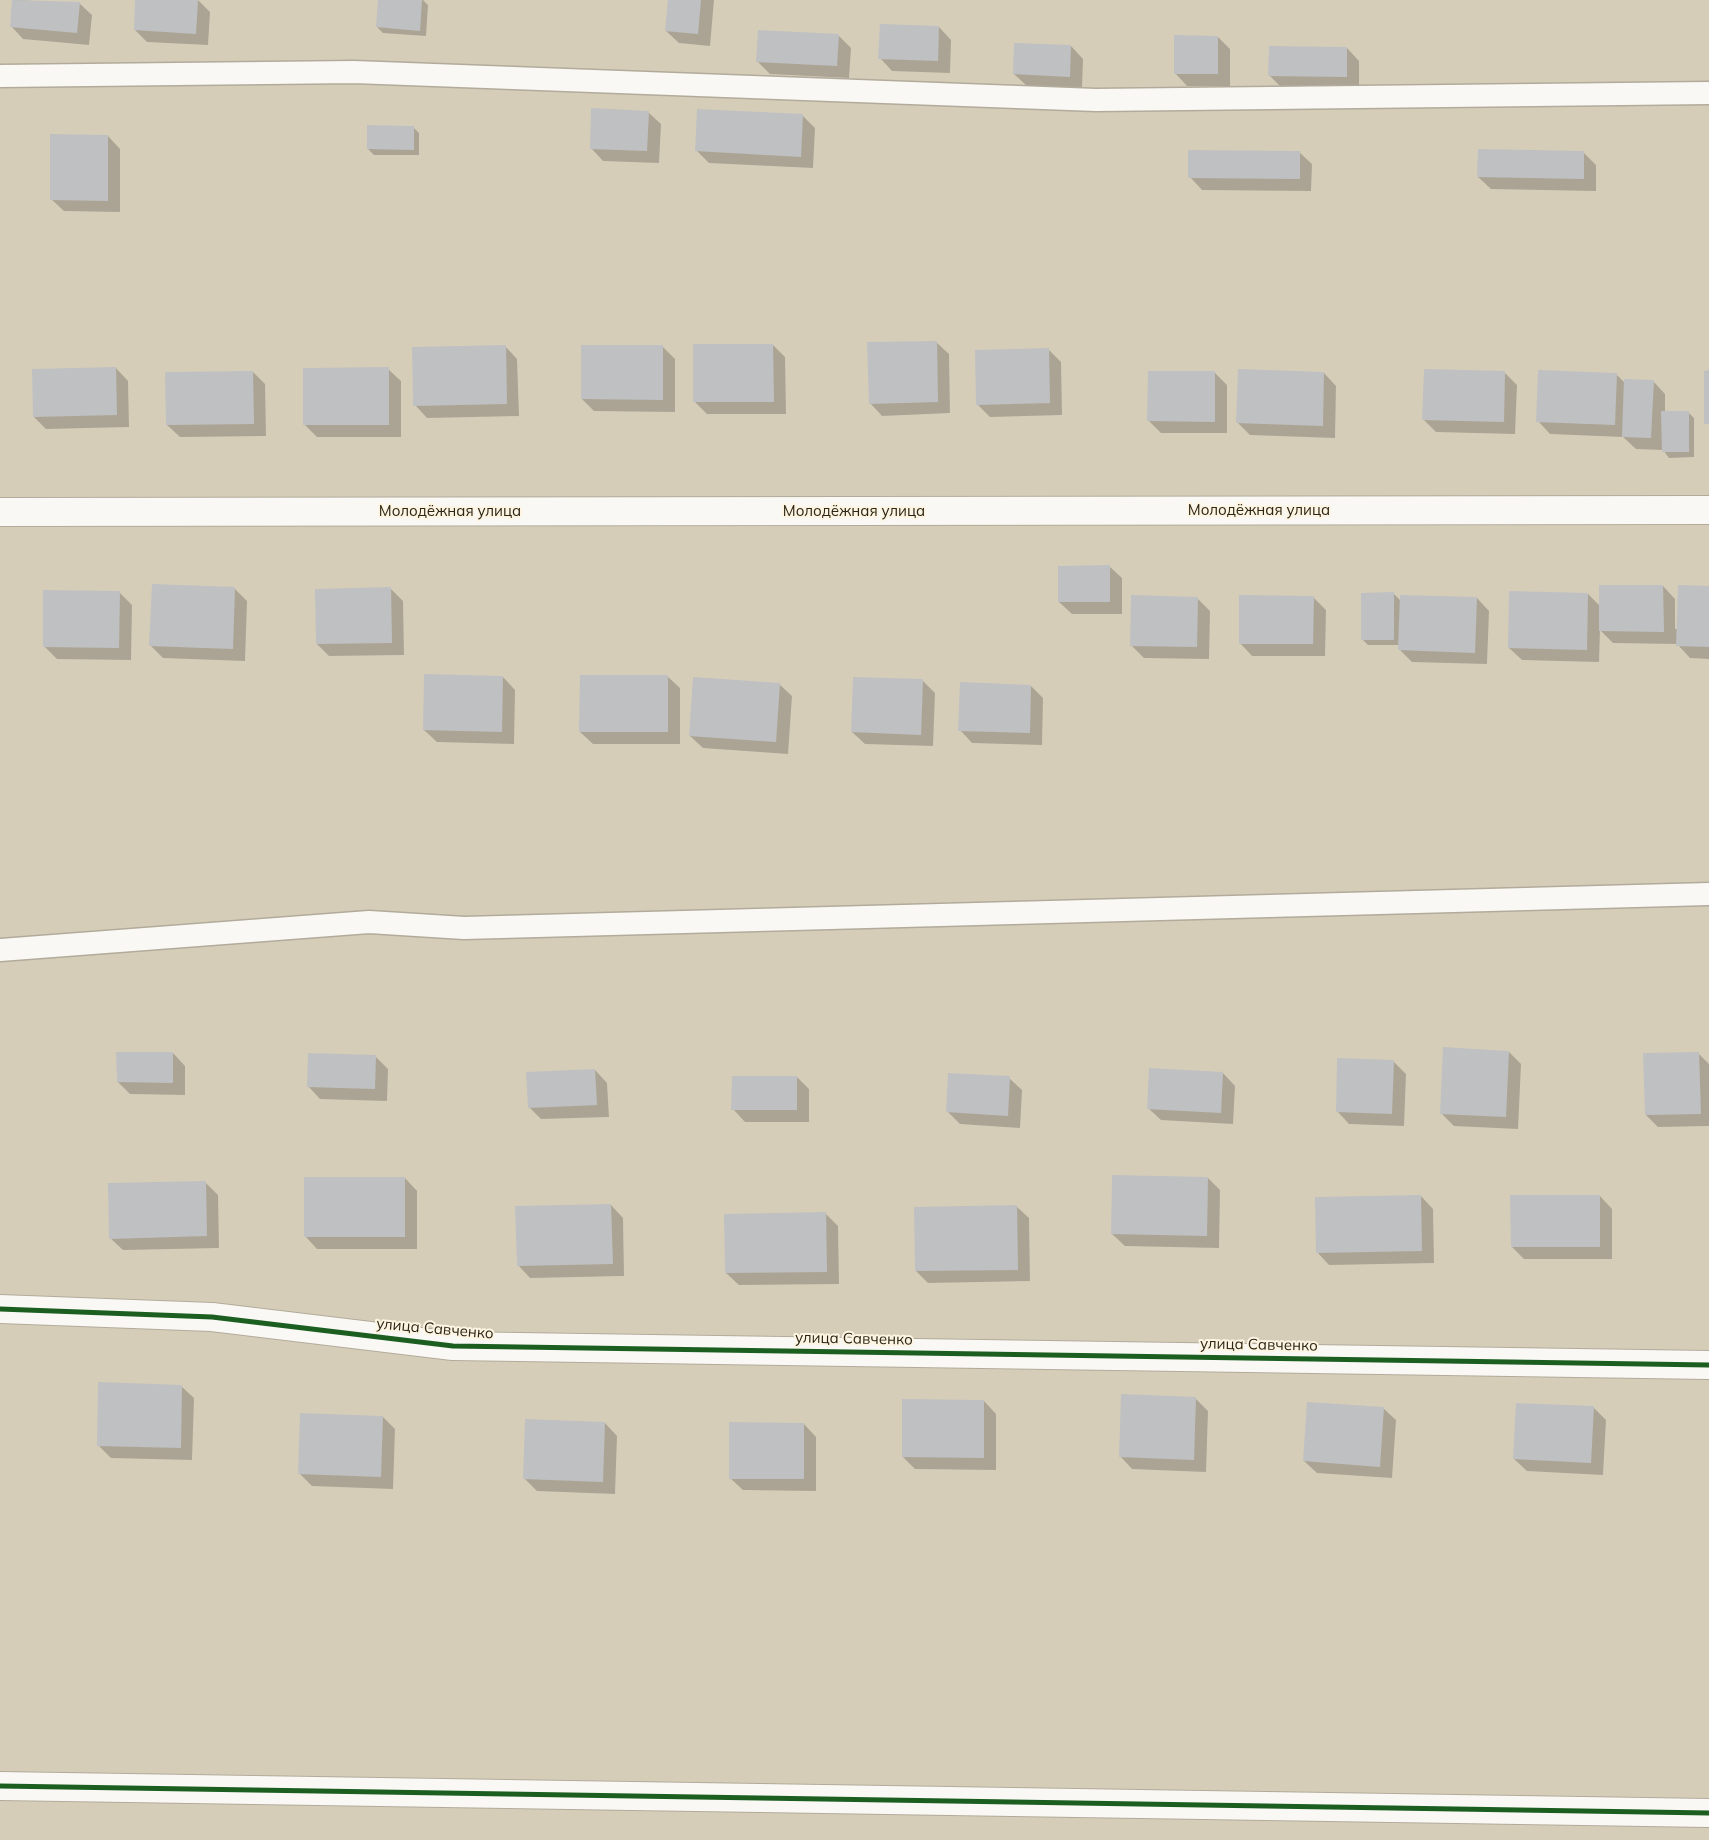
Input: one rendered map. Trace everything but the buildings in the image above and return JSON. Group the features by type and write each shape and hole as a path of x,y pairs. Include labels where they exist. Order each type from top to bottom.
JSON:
{"street":[{"name":"Молодёжная улица","path":"0,512 1709,510"},
{"name":"улица Савченко","path":"0,1309 212,1317 453,1346 1709,1365"},
{"path":"0,1786 1709,1813"}],"lane":[{"path":"0,76 354,72 1096,100 1709,93"},
{"path":"0,950 370,922 464,928 1709,894"}],"cycle path":[{"path":"0,1309 212,1317 453,1346 1709,1365"},
{"path":"0,1786 1709,1813"}]}
